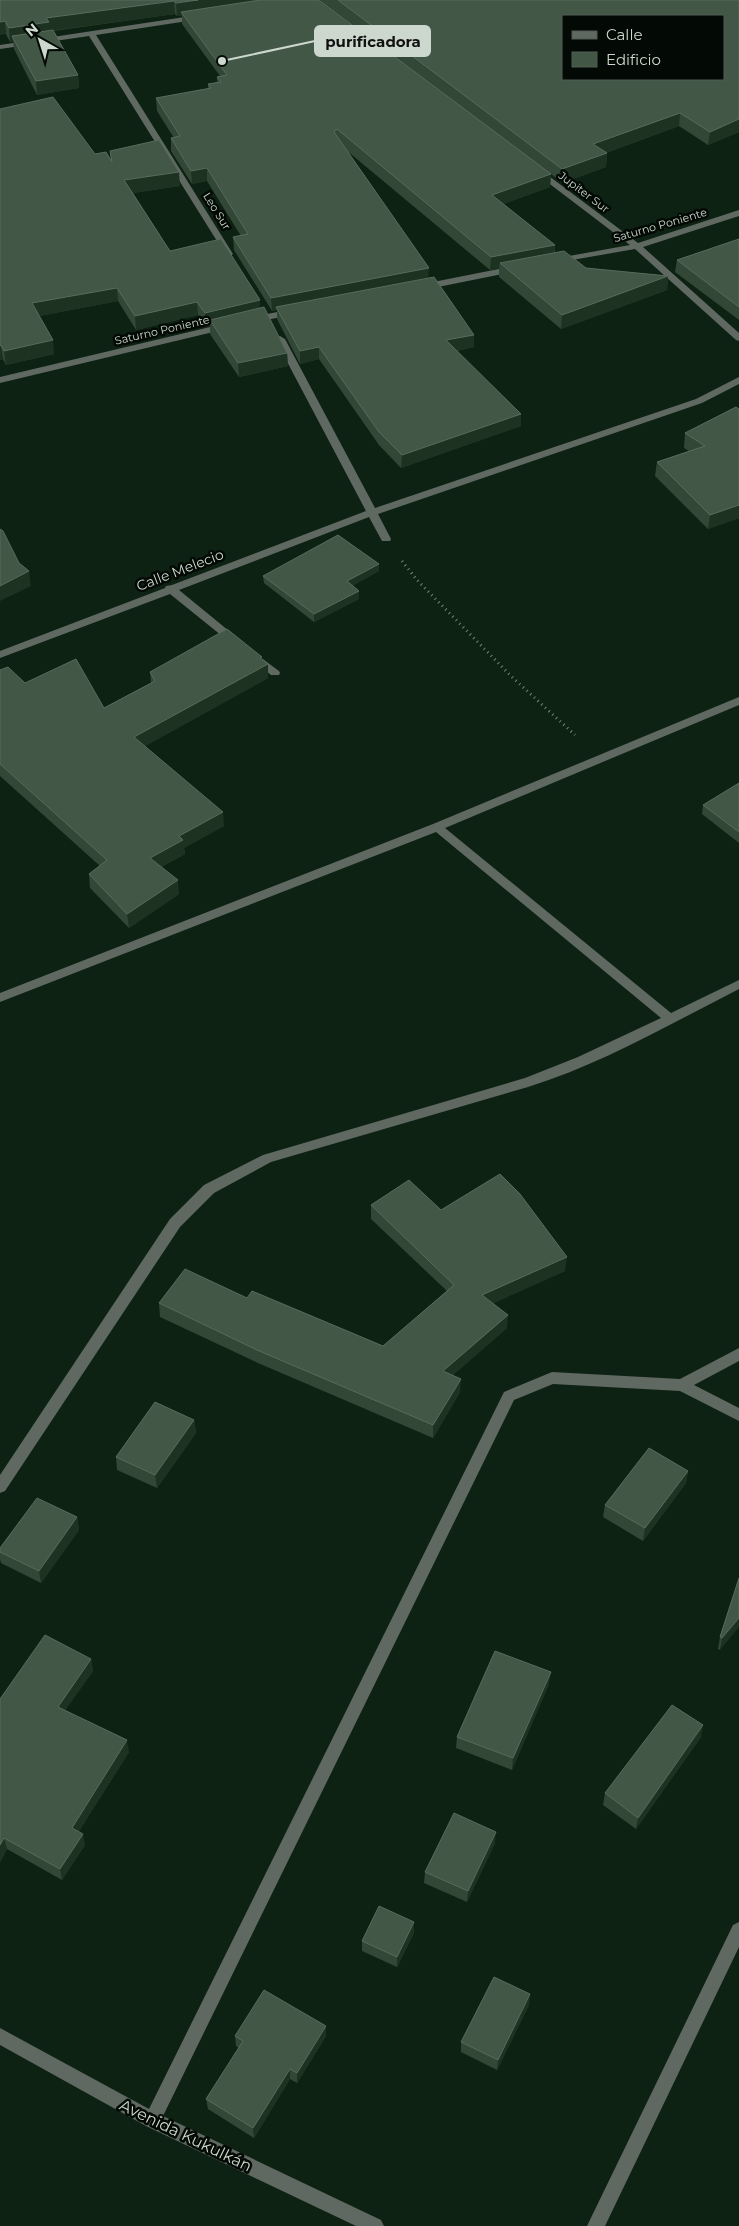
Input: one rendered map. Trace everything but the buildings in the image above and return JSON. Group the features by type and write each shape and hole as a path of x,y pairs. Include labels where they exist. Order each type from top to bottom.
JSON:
{"street":[{"path":"0,47 206,16"},
{"name":"Leo Sur","path":"91,33 232,258"},
{"name":"Jupiter Sur","path":"526,162 637,246 739,338"},
{"name":"Saturno Poniente","path":"550,262 637,246 739,213"},
{"path":"414,288 520,268"},
{"name":"Saturno Poniente","path":"0,380 270,321 307,309"},
{"path":"270,321 386,539"},
{"name":"Calle Melecio","path":"0,655 170,588 371,513 699,401 739,380"},
{"path":"170,588 275,673"},
{"path":"0,998 437,827 739,701"},
{"path":"437,827 670,1019"},
{"path":"0,1487 175,1223 209,1189 267,1158 560,1071 592,1058 739,984"},
{"path":"682,1386 739,1354"},
{"path":"152,2120 509,1396 552,1378 682,1386 739,1415"},
{"path":"596,2226 739,1930"},
{"name":"Avenida Kukulkán","path":"0,2036 152,2120 375,2226"}],"path":[{"path":"386,539 416,580 512,677 599,758"}],"place":[{"name":"purificadora","path":"222,61"}]}
